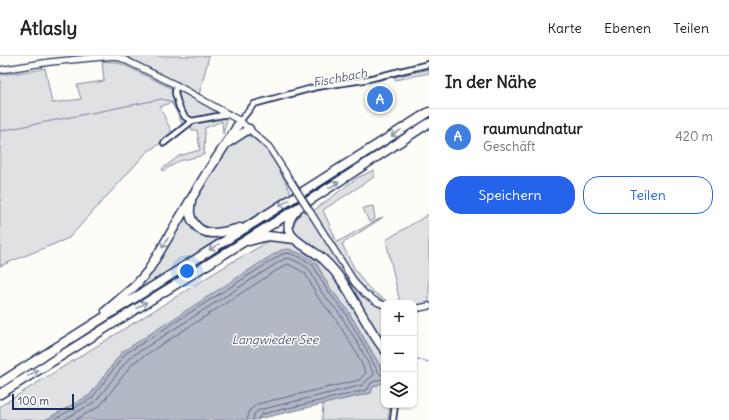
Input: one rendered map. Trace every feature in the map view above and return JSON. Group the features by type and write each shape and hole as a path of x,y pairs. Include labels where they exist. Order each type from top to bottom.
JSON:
{"highway":[{"path":"0,383 246,226 429,112"},
{"path":"74,336 80,328 106,311 130,290 148,271 206,174 240,121"},
{"path":"0,394 301,206 429,123"},
{"path":"226,143 250,129"},
{"path":"192,198 189,211 191,219 202,231 217,234 246,226"},
{"path":"301,206 292,215 288,226 291,234 294,239 318,255 337,274 374,333 381,341"},
{"path":"241,243 268,236 294,239"}],"street":[{"path":"0,70 50,62 107,56 119,57 176,85 240,121 269,147 355,283 365,294 381,304"},
{"path":"240,121 254,104 316,87 364,80 429,64"},
{"path":"176,85 174,93 179,107 185,117 192,121"},
{"path":"164,143 192,121 228,114"},
{"path":"417,308 429,306"},
{"path":"394,420 395,408"}],"shaded area":[{"path":"124,56 209,56 199,95 160,73"},
{"path":"102,61 115,62 124,65 171,88 179,107 193,122 222,116 227,120 223,134 222,121 205,128 204,155 179,161 163,171 162,169 179,156 200,150 197,130 192,130 190,125 184,128 172,102 160,107 173,135 147,152 69,238 0,266 0,75 45,68 52,103 81,99 77,85 104,81"},
{"path":"429,66 429,73 395,80 394,74"},
{"path":"177,91 220,113 192,119 186,114 178,99"},
{"path":"242,136 250,136 265,147 273,158 291,193 125,298 145,277 227,147"},
{"path":"374,170 374,177 323,210 337,242 383,217 342,244 361,279 374,292 386,300 381,301 373,297 357,282 313,211 357,178"},
{"path":"373,206 375,219 369,222 363,208"},
{"path":"303,210 314,222 364,297 381,307 381,335 379,335 324,257 311,246 339,286 367,331 381,348 381,367 347,309 330,288 316,263 122,352 90,395 45,420 0,420 0,406 232,262 261,246 291,224 296,214"},
{"path":"429,214 429,303 417,305 417,300 399,300 386,240"},
{"path":"259,223 262,227 118,318 115,314"},
{"path":"45,358 47,361 0,391 0,387"},
{"path":"381,383 381,408 390,408 388,420 322,420 323,404 371,393 373,387"}],"water":[{"name":"Langwieder See","path":"289,249 304,255 316,263 330,288 347,309 381,368 381,383 373,387 371,393 254,420 45,420 90,395 122,352 281,250"}],"waterway":[{"name":"Fischbach","path":"256,107 320,90 380,80 429,69"},
{"name":"Fischbach","path":"0,131 162,99 170,101 177,112 187,121"},
{"path":"192,124 221,118"},
{"path":"417,359 429,362"}],"place":[{"name":"raumundnatur","path":"380,99"}]}
